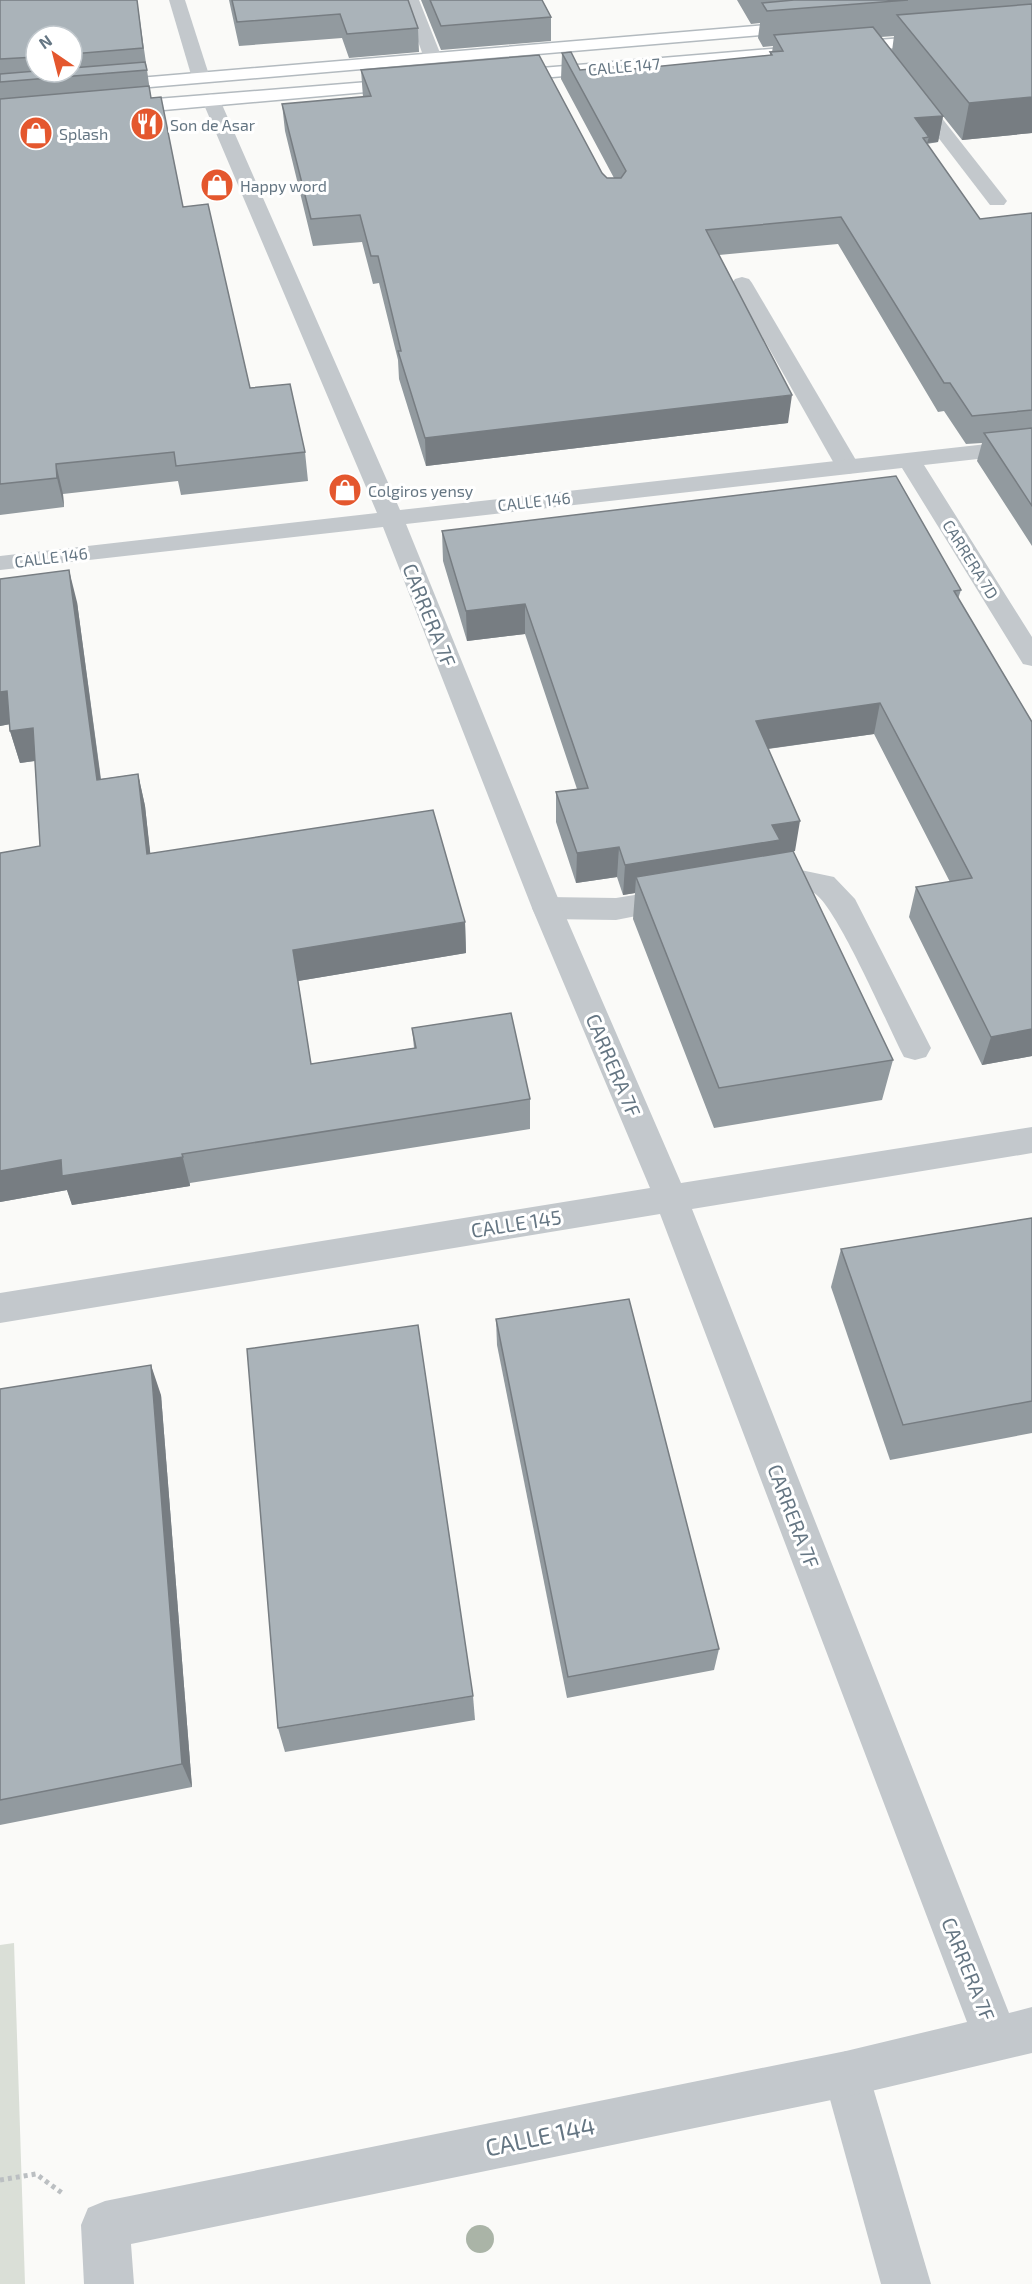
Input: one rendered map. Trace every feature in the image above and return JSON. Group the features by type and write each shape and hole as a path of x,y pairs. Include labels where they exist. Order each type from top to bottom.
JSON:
{"main road":[{"name":"CALLE 147","path":"83,87 823,26"},
{"name":"CALLE 147","path":"487,77 950,39"},
{"path":"99,110 428,82"}],"street":[{"path":"177,0 201,78"},
{"path":"411,0 433,58"},
{"path":"874,45 888,62"},
{"path":"546,72 555,90"},
{"path":"903,80 997,201"},
{"name":"CARRERA 7F","path":"211,100 391,517 547,908 671,1198 1014,2034"},
{"path":"742,283 848,467"},
{"name":"CALLE 146","path":"0,562 1032,446"},
{"name":"CARRERA 7D","path":"909,460 1032,658"},
{"path":"740,888 796,879 824,884 845,907 915,1048"},
{"path":"547,908 616,909 706,894"},
{"name":"CALLE 145","path":"0,1308 1032,1140"},
{"name":"CALLE 144","path":"105,2225 846,2074 1014,2034"},
{"path":"846,2074 906,2284"},
{"path":"105,2225 109,2284"}],"path":[{"path":"0,2180 36,2174 105,2225"}],"shaded area":[{"path":"14,1943 25,2284 0,2284 0,1945"}],"building":[{"path":"0,0 137,0 143,48 84,53 84,24 24,24 24,58 0,59"},
{"path":"232,0 408,0 418,28 347,34 340,14 237,22"},
{"path":"430,0 542,0 551,17 441,26"},
{"path":"794,0 908,0 767,11 762,3"},
{"path":"1032,4 1032,97 969,103 897,15"},
{"path":"873,27 943,116 915,118 929,137 923,138 980,219 1032,213 1032,410 972,416 950,383 944,383 841,217 706,230 792,395 425,438 398,351 401,351 378,256 371,256 360,215 311,219 282,104 371,96 361,70 539,55 602,173 607,178 621,178 626,171 562,53 571,52 580,70 631,65 633,69 772,55 770,52 783,51 774,35"},
{"path":"145,62 147,70 84,75 84,67"},
{"path":"24,72 24,80 0,82 0,74"},
{"path":"149,86 151,98 161,97 183,207 208,204 250,388 290,384 305,452 176,466 174,452 56,464 57,478 0,484 0,99"},
{"path":"1032,428 1032,506 984,433"},
{"path":"896,476 961,590 954,591 1032,722 1032,1029 991,1037 916,887 972,878 880,703 756,721 800,821 772,825 780,840 625,865 619,847 577,853 556,792 588,788 525,604 466,611 442,531"},
{"path":"69,570 97,780 138,774 147,854 433,810 465,922 293,950 311,1064 416,1048 412,1028 511,1013 530,1099 182,1154 183,1157 62,1176 61,1160 0,1171 0,853 40,846 33,728 10,731 7,691 0,692 0,579"},
{"path":"793,851 893,1060 719,1088 636,877"},
{"path":"1032,1218 1032,1401 903,1425 841,1249"},
{"path":"629,1299 719,1649 568,1677 496,1319"},
{"path":"418,1325 473,1696 278,1728 247,1349"},
{"path":"151,1365 182,1764 0,1800 0,1389"}],"place":[{"name":"Son de Asar","path":"147,124"},
{"name":"Splash","path":"36,133"},
{"name":"Happy word","path":"217,185"},
{"name":"Colgiros yensy","path":"345,490"}]}
